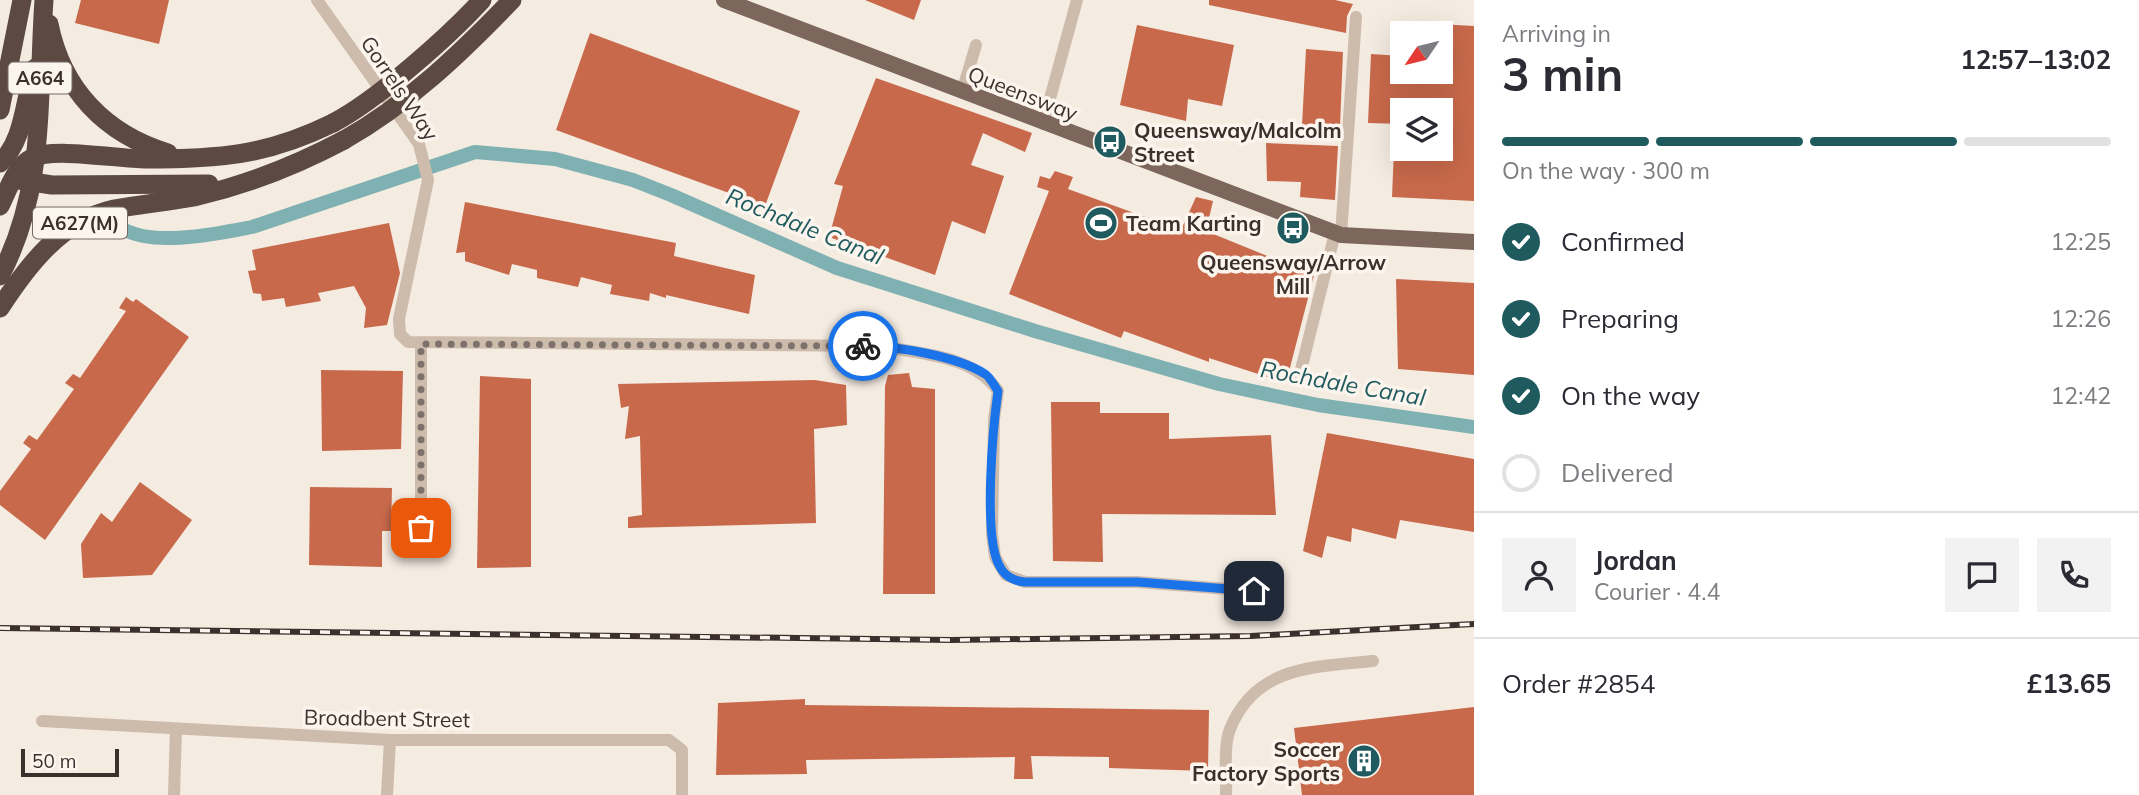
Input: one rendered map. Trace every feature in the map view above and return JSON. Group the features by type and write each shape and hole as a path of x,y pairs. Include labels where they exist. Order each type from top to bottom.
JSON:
{"highway":[{"name":"A664","path":"0,110 22,0"},
{"name":"A664","path":"0,276 20,229 15,179 38,156 40,51 46,0"},
{"path":"46,0 53,45 68,80 89,107 127,137 183,158"},
{"path":"6,145 38,156 183,158 253,154 297,141 332,123 372,97 465,18 482,0"},
{"name":"A627(M)","path":"0,308 38,256 54,241 90,218 111,210 195,196 242,182 310,159 376,122 427,82 512,0"},
{"name":"A664","path":"0,163 40,51"},
{"path":"0,206 15,179"},
{"name":"A627(M)","path":"15,179 52,185 242,182"}],"main road":[{"name":"Queensway","path":"724,0 1043,124 1338,234 1474,242"}],"street":[{"name":"Gorrels Way","path":"317,0 419,144 428,180 398,327 408,342 421,344"},
{"path":"1043,124 1077,0"},
{"path":"1300,374 1338,234 1356,17"},
{"path":"962,92 976,45"},
{"path":"421,528 421,344 880,346 957,362 987,375 998,391 994,419 992,534 995,557 1006,575 1025,582 1138,582 1254,591"},
{"path":"1226,795 1229,731 1247,699 1272,680 1296,670 1373,661"},
{"name":"Broadbent Street","path":"42,721 390,740 669,740 682,750 682,795"},
{"path":"174,795 176,729"},
{"path":"387,795 390,740"}],"building":[{"path":"81,0 169,0 159,44 75,23"},
{"path":"865,0 921,0 914,20"},
{"path":"1209,0 1335,0 1353,4 1347,16 1346,33 1209,5"},
{"path":"1137,25 1234,45 1222,106 1188,99 1186,121 1120,105"},
{"path":"1453,25 1474,26 1474,201 1392,197 1394,161 1453,161 1453,98 1390,98 1390,124 1368,123 1371,54 1390,55 1390,84 1453,84"},
{"path":"590,33 800,111 765,206 556,130"},
{"path":"1306,49 1343,52 1340,126 1302,126"},
{"path":"876,78 1032,133 1025,152 983,133 971,165 1004,176 985,234 952,221 935,275 829,237 843,186 834,184"},
{"path":"1266,143 1338,146 1335,200 1300,197 1301,182 1267,181"},
{"path":"1055,171 1073,177 1068,189 1181,230 1196,197 1213,201 1206,231 1314,275 1286,383 1209,358 1209,362 1124,331 1121,338 1009,294 1049,191 1037,187 1040,176 1050,179"},
{"path":"465,202 676,243 674,256 755,275 749,314 666,295 666,298 650,293 649,301 610,294 612,285 581,277 578,287 537,278 537,270 512,264 509,275 465,261 465,252 456,253"},
{"path":"389,223 400,273 387,325 364,328 366,308 354,286 318,293 321,301 286,307 284,298 262,301 261,294 253,293 248,271 256,270 252,250"},
{"path":"1396,279 1474,283 1474,375 1398,369"},
{"path":"126,297 133,302 136,299 189,337 45,540 0,505 0,491 31,449 23,443 29,435 37,440 74,389 65,383 73,374 80,378 126,311 119,308"},
{"path":"321,370 403,371 401,449 322,451"},
{"path":"909,373 912,387 935,389 935,594 883,594 885,386 888,375"},
{"path":"480,376 531,379 531,567 477,568"},
{"path":"815,380 846,385 847,425 814,429 816,523 628,528 628,517 642,515 640,436 625,439 629,406 621,408 618,384"},
{"path":"1051,402 1100,402 1100,413 1169,413 1169,439 1271,435 1276,515 1102,514 1103,562 1053,561"},
{"path":"1327,433 1474,459 1474,532 1400,520 1396,539 1352,528 1351,542 1327,536 1322,558 1303,551"},
{"path":"140,482 192,520 152,575 83,578 81,544 101,513 112,522"},
{"path":"310,487 392,488 391,531 382,531 382,567 309,565"},
{"path":"805,699 805,705 1209,710 1208,771 1109,768 1109,757 1031,756 1033,779 1014,779 1015,757 806,760 807,774 716,775 718,703"},
{"name":"Soccer Factory Sports","path":"1474,707 1474,795 1302,795 1294,728"}],"waterway":[{"name":"Rochdale Canal","path":"123,229 136,234 168,238 252,227 475,152 555,159 633,180 837,268 1035,331 1219,384 1318,405 1474,427"}],"railway":[{"path":"0,628 951,640 1251,636 1474,624"}],"way so far":[{"path":"421,528 421,344 863,346"}],"place":[{"name":"Queensway/Malcolm Street","path":"1110,142"},
{"name":"Team Karting","path":"1101,223"},
{"name":"Queensway/Arrow Mill","path":"1293,228"},
{"name":"Soccer Factory Sports","path":"1364,761"}],"route":[{"path":"863,346 880,346 957,362 987,375 998,391 994,419 992,534 995,557 1011,579 1025,582 1138,582 1254,591"}]}
